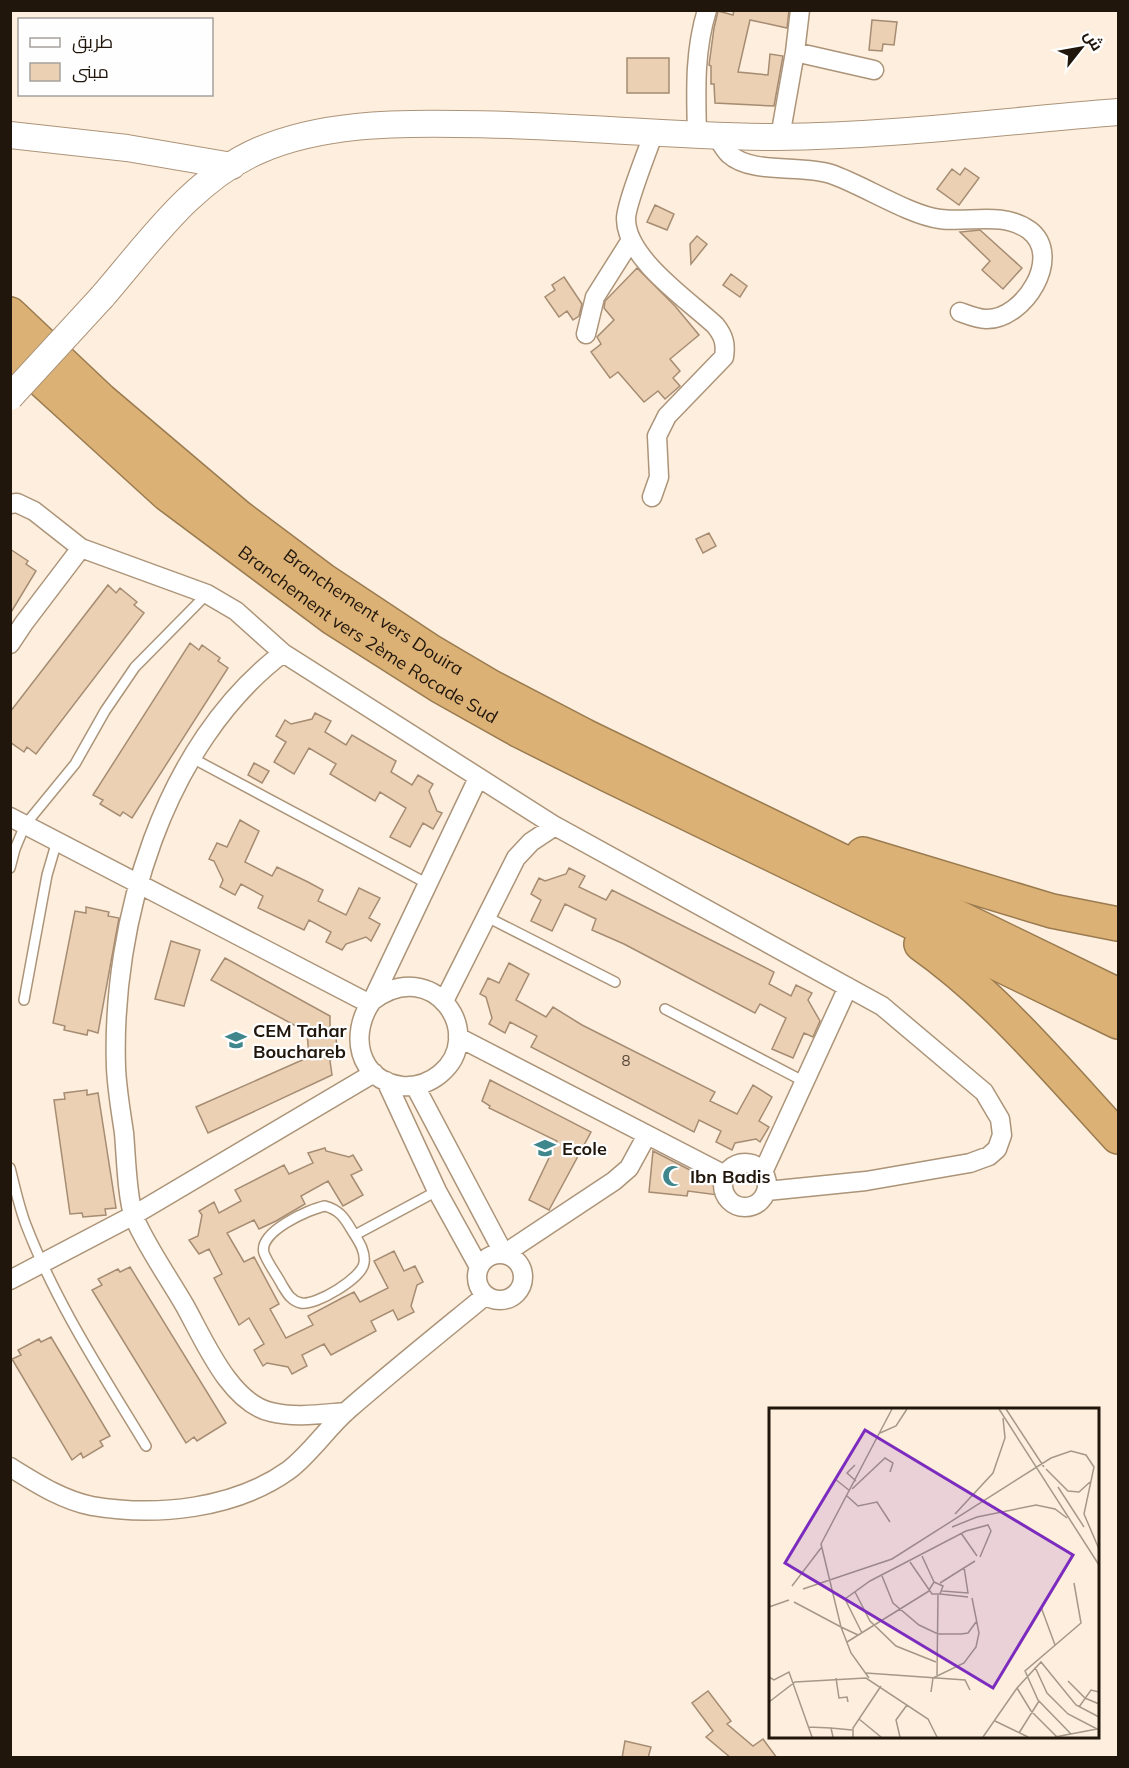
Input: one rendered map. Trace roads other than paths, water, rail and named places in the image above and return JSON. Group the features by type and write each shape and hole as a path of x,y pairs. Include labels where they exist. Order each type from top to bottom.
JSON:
{"highway":[{"name":"Branchement vers Douira","path":"10,314 101,400 239,517 323,580 491,687 778,842"},
{"name":"Branchement vers 2ème Rocade Sud","path":"10,351 167,494 333,618 440,686 520,731 778,842"},
{"path":"778,842 1052,910 1119,924"},
{"path":"778,842 858,870 1119,995"},
{"path":"778,842 1119,1022"},
{"path":"778,842 956,969 1011,1022 1119,1137"}],"main road":[{"path":"10,397 102,297 180,206 232,166 255,152 280,142 325,132 392,123 493,124 706,136 780,137 1119,112"},
{"path":"10,135 127,148 232,166"}],"street":[{"path":"707,10 699,32 696,66 706,136 729,155 747,164 828,173 940,219 986,217 1029,230 1039,243 1042,264 1031,294 1016,310 986,320 960,312"},
{"path":"780,137 800,10"},
{"path":"795,52 874,70"},
{"path":"652,497 659,477 657,436 667,416 724,357 725,346 722,334 715,325 641,257 631,240 626,218 654,132"},
{"path":"586,334 595,297 631,240"},
{"path":"10,504 16,503 34,511 81,548 207,594 236,611 283,653 555,826 882,1006 984,1092 1000,1119 1002,1135 997,1149 989,1156 970,1162 866,1181 767,1191 753,1206 739,1206 732,1203 724,1190 725,1175 736,1164 743,1162 758,1166 763,1172 767,1191"},
{"path":"10,644 81,548"},
{"path":"283,653 255,674 226,709 192,758 158,823 138,882 125,950 117,1014 116,1069 134,1215 218,1364 236,1389 252,1405 270,1412 295,1415 346,1412"},
{"path":"415,1086 504,1254 517,1261 521,1268 523,1283 519,1290 508,1299 492,1299 485,1296 477,1283 479,1267 437,1191 380,1077 364,1060 358,1045 358,1029 363,1014 371,1002 478,778"},
{"path":"18,821 371,1002"},
{"path":"444,1001 516,858 531,842 555,826"},
{"path":"371,1002 384,991 400,986 423,989 444,1001 457,1023 458,1037 455,1054 446,1069 432,1080 415,1086 400,1086 380,1077"},
{"path":"763,1172 848,987"},
{"path":"458,1037 725,1175"},
{"path":"10,1281 134,1215 380,1077"},
{"path":"479,1267 489,1257 504,1254 614,1181 629,1168 647,1134"},
{"path":"10,1467 48,1491 91,1506 143,1510 196,1507 242,1494 287,1471 317,1445 346,1412 485,1296"}],"lane":[{"path":"10,868 18,821 75,764 105,711 135,667 207,594"},
{"path":"192,758 428,884"},
{"path":"24,1000 47,875 57,841"},
{"path":"487,917 615,982"},
{"path":"665,1009 805,1082"},
{"path":"10,1168 25,1223 42,1264 99,1370 146,1446"},
{"path":"355,1235 437,1191"},
{"path":"325,1206 336,1209 355,1235 364,1252 361,1273 355,1279 311,1303 301,1303 290,1298 264,1251 268,1234 314,1208 325,1206"}],"place":[{"name":"CEM Tahar Bouchareb","path":"236,1040"},
{"name":"Ecole","path":"545,1148"},
{"name":"Ibn Badis","path":"673,1176"}]}
